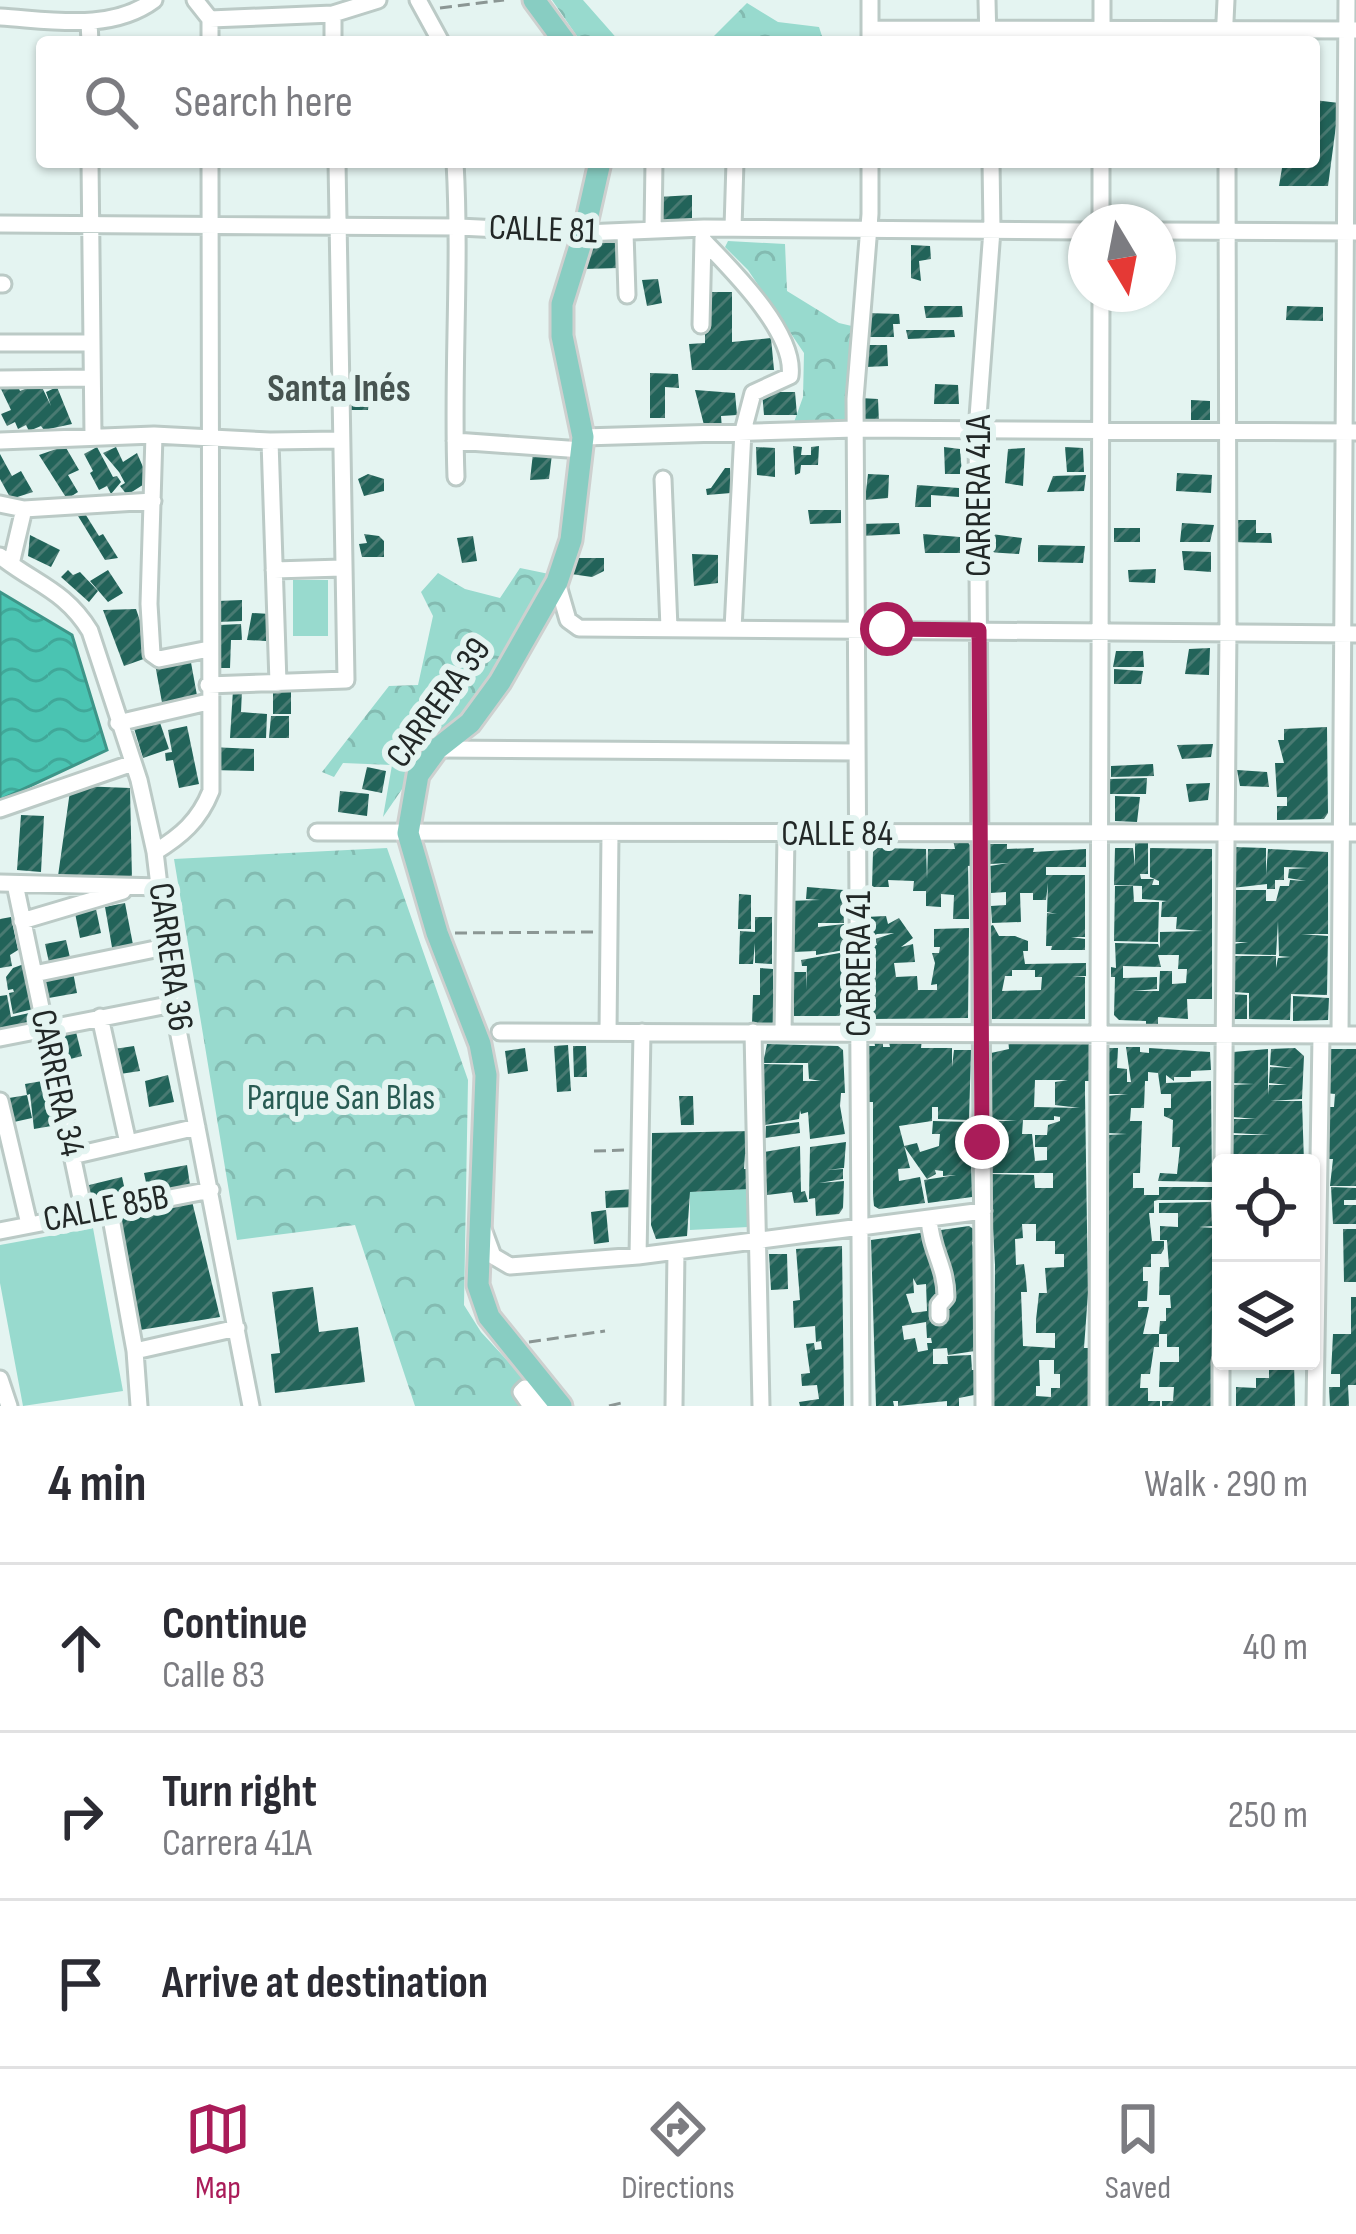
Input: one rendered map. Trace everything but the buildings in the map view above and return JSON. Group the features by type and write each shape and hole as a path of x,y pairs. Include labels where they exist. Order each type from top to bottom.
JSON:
{"main road":[{"path":"534,0 561,36"},
{"name":"CARRERA 39","path":"557,1406 489,1317 478,1285 486,1075 480,1044 437,933 407,833 418,775 437,749 470,723 500,682 556,582 571,540 582,443 561,318 598,168"}],"street":[{"path":"34,0 36,19"},
{"path":"0,17 36,19 142,9 154,0"},
{"path":"195,0 210,19 210,36"},
{"path":"210,19 333,14 379,0"},
{"path":"870,0 870,35 1225,35 1350,30"},
{"path":"987,0 988,35"},
{"path":"1102,0 1102,35"},
{"path":"1225,35 1226,0"},
{"path":"500,1032 1348,1035 1347,0"},
{"path":"421,5 438,36"},
{"path":"333,14 334,36"},
{"path":"90,168 93,436"},
{"path":"155,853 201,815 211,791 209,168"},
{"path":"118,723 208,694 278,683 346,680 337,168"},
{"path":"455,168 456,477"},
{"path":"653,230 654,168"},
{"path":"733,228 735,168"},
{"name":"CARRERA 41","path":"861,1406 855,429 870,168"},
{"name":"CARRERA 41A","path":"984,1406 977,430 992,230 991,168"},
{"path":"1101,168 1101,204"},
{"path":"1223,1154 1227,168"},
{"name":"CALLE 81","path":"0,224 459,226 704,234 733,228 1068,231"},
{"path":"1176,231 1350,232"},
{"path":"625,232 627,295"},
{"path":"701,325 704,234"},
{"path":"704,234 774,326 792,368 783,382 753,393 743,431 733,629"},
{"path":"1099,1406 1101,312"},
{"path":"0,343 92,343"},
{"path":"0,379 92,378"},
{"path":"454,441 582,443 743,431 855,429 1350,432"},
{"path":"0,441 154,435 340,440"},
{"path":"154,435 149,604 154,658 209,649"},
{"path":"270,441 278,683"},
{"path":"663,479 669,628"},
{"path":"0,504 24,509 153,501"},
{"path":"5,560 24,509"},
{"name":"CARRERA 36","path":"5,560 58,592 77,610 90,631 133,763 155,853 173,1004 250,1406"},
{"path":"274,570 342,568"},
{"path":"556,582 568,620 579,628 1350,634"},
{"path":"437,749 856,752"},
{"path":"0,809 133,763"},
{"name":"CALLE 84","path":"317,832 1348,832"},
{"path":"608,1032 610,833"},
{"path":"783,1032 785,834"},
{"path":"8,884 161,886"},
{"name":"CARRERA 34","path":"8,884 22,921 84,1212"},
{"path":"22,921 136,887"},
{"path":"34,974 165,946"},
{"path":"0,1038 173,1004"},
{"path":"100,1017 128,1143"},
{"path":"638,1256 642,1032"},
{"path":"753,1032 761,1406"},
{"path":"1315,1406 1321,1036"},
{"path":"1,1108 8,1168 28,1224"},
{"path":"72,1156 197,1127"},
{"name":"CALLE 85B","path":"0,1231 212,1190"},
{"path":"109,1207 140,1406"},
{"path":"480,1222 493,1256 510,1266 638,1256 982,1211"},
{"path":"929,1218 931,1246 946,1278 946,1298 939,1305 939,1316"},
{"path":"674,1406 676,1251"},
{"path":"135,1351 237,1328"},
{"path":"1221,1370 1221,1406"},
{"path":"0,1378 9,1406"},
{"path":"531,1406 521,1392 525,1388 542,1406"}],"path":[{"path":"421,5 504,0"},
{"path":"437,933 609,932"},
{"path":"594,1151 639,1149"},
{"path":"509,1345 605,1331"},
{"path":"609,1406 621,1403"}],"green space":[{"path":"552,0 583,0 615,36 577,36"},
{"path":"747,3 778,22 819,27 822,36 714,36"},
{"path":"728,241 785,244 787,291 839,323 856,327 850,425 793,425 803,397 804,353 748,270 725,247"},
{"path":"520,568 554,575 468,715 411,776 383,817 392,765 343,763 334,777 322,772 389,686 418,685 433,616 421,592 438,573 465,589 500,598"},
{"path":"293,580 328,580 328,636 293,636"},
{"name":"Parque San Blas","path":"387,848 468,1080 464,1305 481,1332 549,1406 415,1406 355,1225 237,1240 174,859"},
{"path":"750,1189 748,1227 690,1230 690,1192"},
{"path":"93,1228 123,1391 23,1406 0,1283 0,1245"}],"water":[{"path":"0,592 72,635 107,750 0,800"}],"district":[{"name":"Santa Inés","path":"339,389"}],"route":[{"path":"887,629 979,630 982,1142"}]}
